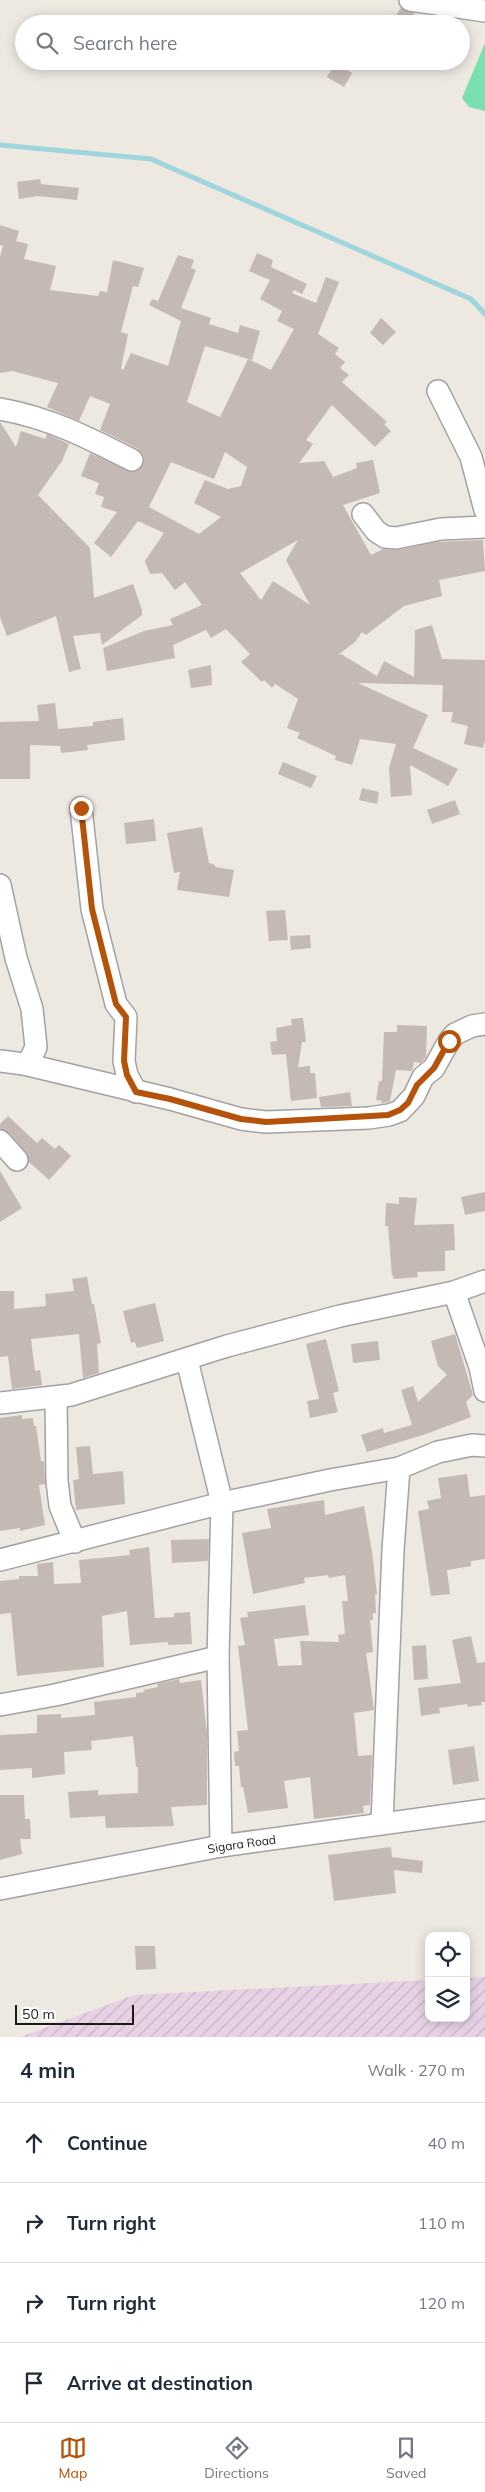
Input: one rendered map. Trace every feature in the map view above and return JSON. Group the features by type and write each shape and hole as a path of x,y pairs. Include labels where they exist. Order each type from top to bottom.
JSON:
{"street":[{"path":"410,0 485,11"},
{"path":"438,391 468,450 485,510"},
{"path":"0,409 65,426 132,460"},
{"path":"363,514 376,531 385,537 396,538 441,529 485,527"},
{"path":"81,808 92,909 116,1004 126,1017 124,1061 127,1075 136,1092"},
{"path":"0,885 16,958 32,1009 36,1047 30,1060 24,1064"},
{"path":"0,1061 24,1064 170,1099 241,1119 266,1122 388,1115 400,1110 408,1103 417,1085 434,1068 455,1034 472,1026 485,1024"},
{"path":"0,1141 17,1160"},
{"path":"0,1403 56,1398 187,1360 227,1346 340,1316 454,1292 485,1280"},
{"path":"454,1292 480,1367 485,1391"},
{"path":"187,1360 222,1503 218,1657 221,1846"},
{"path":"56,1398 57,1481 60,1506 75,1542"},
{"path":"0,1560 222,1503 399,1468 438,1452 472,1445 485,1446"},
{"path":"382,1824 393,1550 399,1468"},
{"path":"0,1705 55,1695 218,1657"},
{"name":"Sigara Road","path":"0,1889 221,1846 485,1810"}],"shaded area":[{"path":"485,1977 485,2037 20,2037 134,1995 425,1980 425,2022 470,2022 470,1978"}],"green space":[{"path":"485,43 485,111 469,107 462,98"}],"building":[{"path":"401,8 415,13 414,15 396,15"},
{"path":"331,70 347,70 352,73 344,87 327,77"},
{"path":"40,179 41,184 79,188 77,200 38,196 19,199 17,182"},
{"path":"0,225 19,231 16,241 28,244 24,259 56,266 50,290 98,296 100,291 107,292 113,260 144,268 138,287 133,286 121,332 128,334 121,369 123,370 131,353 168,366 181,321 149,305 152,299 158,301 178,255 194,260 191,268 196,270 181,308 211,318 209,324 238,333 240,325 260,331 252,360 205,346 187,402 220,417 248,359 271,370 294,329 277,321 282,311 260,299 270,280 249,271 257,253 273,260 271,267 307,284 302,294 294,290 292,293 316,303 326,277 339,282 318,334 339,348 335,354 345,362 340,368 349,375 342,382 387,422 384,424 391,431 375,447 332,405 306,440 313,444 299,463 324,461 333,477 357,468 356,463 373,460 380,493 343,505 371,555 383,549 398,550 437,542 483,540 485,571 439,580 442,596 404,606 366,635 362,632 355,642 338,655 341,654 377,676 384,661 414,677 415,630 432,625 442,659 485,660 485,740 483,748 464,744 468,726 451,722 453,712 442,712 443,685 358,683 428,715 413,748 458,769 448,786 410,765 412,795 391,797 389,768 396,744 360,739 352,765 335,760 336,756 297,738 300,733 287,728 298,699 275,684 272,688 264,680 262,682 241,662 250,654 226,629 211,638 206,630 173,645 175,658 107,671 103,648 144,631 173,625 170,619 202,605 185,582 175,590 162,573 150,574 145,561 164,533 138,521 111,557 94,543 117,512 101,507 104,497 95,494 99,483 81,476 90,453 132,472 139,470 144,460 143,454 138,449 100,430 110,404 90,396 79,421 47,407 58,383 12,371 0,373 0,257 3,246 0,245","holes":["225,452 247,467 241,486 228,489 205,480 194,503 221,517 199,534 149,507 171,462 214,479","298,540 286,560 310,605 273,581 261,600 240,573"]},
{"path":"381,318 396,332 383,345 370,333"},
{"path":"0,422 16,447 21,431 45,439 47,434 69,444 62,461 38,495 90,548 94,598 133,584 142,610 142,615 102,645 100,633 73,636 81,669 69,672 56,616 7,636 0,617"},
{"path":"211,665 212,685 191,688 188,670"},
{"path":"55,703 58,729 93,726 93,722 123,718 125,740 87,745 88,750 61,753 60,746 30,745 30,779 0,779 0,722 39,721 37,705"},
{"path":"283,762 317,776 311,788 278,774"},
{"path":"362,788 379,792 377,804 359,800"},
{"path":"455,800 460,814 432,824 427,810"},
{"path":"154,819 156,841 126,844 124,823"},
{"path":"202,827 209,863 215,865 215,867 234,870 229,897 177,890 180,872 174,873 167,833"},
{"path":"285,910 288,940 269,941 266,911"},
{"path":"310,935 311,948 291,950 290,936"},
{"path":"303,1018 306,1042 302,1042 298,1067 310,1066 310,1073 315,1073 317,1098 291,1101 286,1054 272,1055 270,1042 277,1041 276,1028 292,1025 291,1019"},
{"path":"397,1025 427,1026 426,1057 421,1063 414,1062 412,1071 396,1070 390,1101 381,1104 382,1101 376,1100 379,1081 382,1081 384,1032 397,1032"},
{"path":"350,1092 352,1106 321,1107 319,1097"},
{"path":"8,1116 37,1143 42,1138 55,1149 59,1145 71,1156 49,1180 29,1162 26,1152 9,1133 0,1129 0,1124"},
{"path":"0,1171 22,1208 0,1222"},
{"path":"485,1192 485,1211 465,1215 461,1197"},
{"path":"399,1197 417,1198 414,1225 454,1224 455,1250 445,1251 445,1271 417,1272 418,1277 394,1279 392,1276 388,1226 385,1226 386,1203 399,1204"},
{"path":"87,1277 101,1343 97,1344 99,1373 83,1378 79,1334 31,1339 35,1371 40,1370 42,1385 12,1389 8,1356 0,1357 0,1291 14,1291 14,1309 46,1306 45,1294 74,1291 72,1279"},
{"path":"155,1303 164,1341 137,1348 135,1342 131,1343 123,1311"},
{"path":"455,1334 473,1395 466,1402 471,1417 426,1434 367,1452 361,1435 383,1428 384,1433 412,1425 401,1390 413,1386 418,1402 447,1375 438,1366 431,1341"},
{"path":"326,1339 339,1391 333,1393 338,1412 310,1418 307,1401 319,1399 306,1344"},
{"path":"378,1341 380,1360 353,1363 351,1344"},
{"path":"22,1415 22,1419 33,1418 41,1461 44,1461 45,1484 39,1485 45,1525 20,1531 20,1528 0,1531 0,1418"},
{"path":"90,1446 93,1474 123,1471 125,1504 76,1510 73,1480 79,1479 76,1447"},
{"path":"467,1474 470,1497 485,1495 485,1559 471,1561 471,1566 447,1570 450,1594 431,1596 418,1511 429,1509 427,1501 441,1498 438,1478"},
{"path":"324,1500 325,1515 364,1506 372,1552 377,1594 375,1595 376,1613 373,1613 373,1620 370,1620 373,1652 366,1653 374,1710 354,1713 358,1756 372,1755 370,1805 363,1806 364,1813 314,1819 310,1777 284,1781 288,1808 248,1813 243,1787 241,1787 239,1766 235,1766 234,1752 239,1751 237,1731 248,1730 238,1646 245,1645 240,1618 248,1617 247,1612 305,1605 309,1635 274,1639 278,1666 302,1665 300,1641 339,1642 338,1635 345,1634 342,1601 348,1601 345,1575 329,1578 328,1575 304,1578 305,1583 253,1594 242,1533 271,1528 267,1509"},
{"path":"209,1539 208,1561 172,1563 171,1540"},
{"path":"149,1547 155,1618 174,1617 174,1613 190,1612 192,1644 168,1645 168,1642 130,1645 127,1611 102,1616 104,1667 17,1676 11,1613 0,1614 0,1581 19,1579 19,1576 38,1576 37,1564 53,1562 54,1584 81,1583 79,1560 130,1555 129,1550"},
{"path":"471,1636 477,1663 485,1662 485,1702 481,1702 482,1705 468,1707 467,1704 439,1708 440,1713 421,1716 418,1688 461,1683 452,1640"},
{"path":"426,1645 428,1679 414,1680 412,1646"},
{"path":"179,1679 180,1683 201,1680 207,1733 207,1805 171,1807 174,1826 106,1828 105,1816 70,1818 68,1792 98,1790 98,1795 138,1793 138,1767 136,1767 133,1736 91,1741 92,1750 64,1752 65,1774 32,1778 32,1768 0,1770 0,1735 37,1733 37,1715 61,1714 61,1718 95,1715 94,1702 136,1697 136,1693 158,1687 157,1684"},
{"path":"474,1746 479,1781 453,1785 448,1750"},
{"path":"0,1795 24,1795 25,1819 30,1819 31,1839 20,1839 22,1854 0,1860"},
{"path":"391,1847 392,1857 423,1861 422,1873 394,1870 396,1893 334,1901 328,1855"},
{"path":"135,1946 155,1946 156,1969 136,1970"}],"waterway":[{"path":"0,145 151,159 471,299 485,314"}],"route":[{"path":"81,808 92,909 116,1004 126,1017 124,1061 127,1075 136,1092 170,1099 241,1119 266,1122 348,1117 369,1118 388,1115 400,1110 414,1096 417,1085 434,1068 449,1041"}]}
